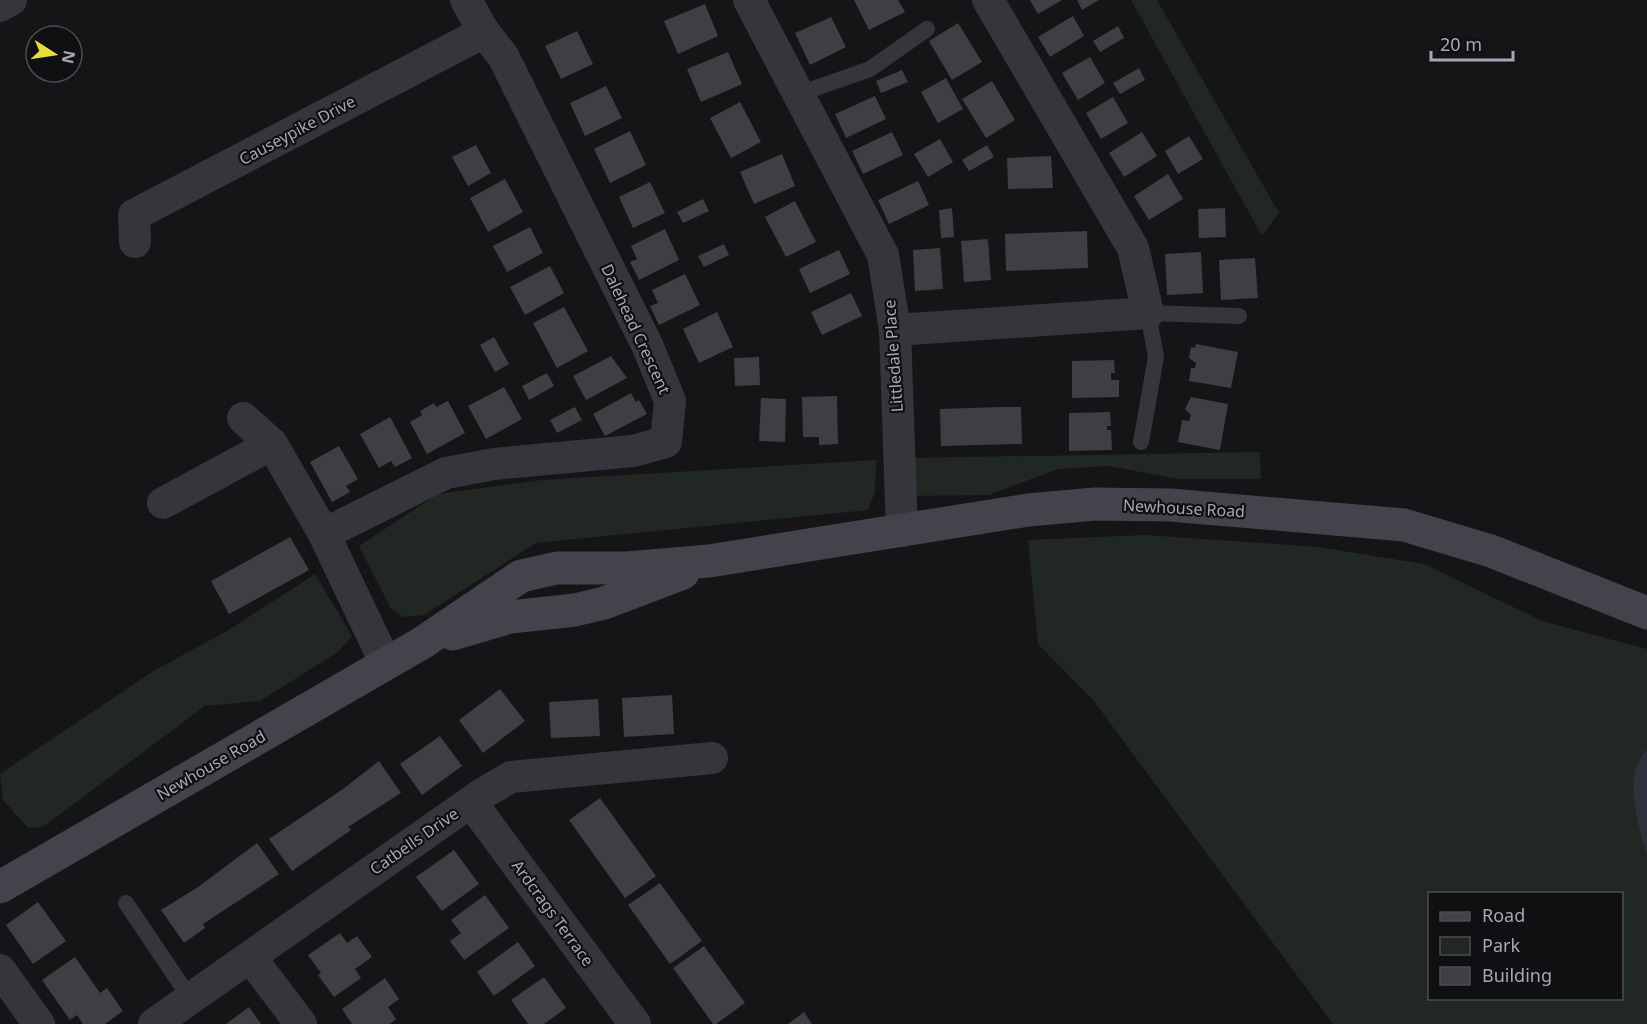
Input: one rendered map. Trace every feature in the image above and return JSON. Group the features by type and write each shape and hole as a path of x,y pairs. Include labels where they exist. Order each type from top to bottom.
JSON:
{"street":[{"path":"0,6 11,0"},
{"name":"Dalehead Crescent","path":"324,534 446,473 494,464 633,451 666,442 670,401 648,347 503,56 484,32 466,0"},
{"name":"Littledale Place","path":"749,0 883,255 895,330 902,531"},
{"path":"895,330 1148,313 1133,248 988,0"},
{"name":"Causeypike Drive","path":"135,242 134,215 484,32"},
{"path":"243,418 272,444 324,534 386,663"},
{"path":"163,503 272,444"},
{"name":"Newhouse Road","path":"0,886 422,643 521,576 536,571 557,568 627,568 709,561 1028,510 1095,504 1170,505 1404,525 1491,551 1647,613"},
{"name":"Newhouse Road","path":"422,643 510,617 575,610 604,603 634,593 709,561"},
{"name":"Catbells Drive","path":"154,1024 471,802 511,777 712,758"},
{"name":"Ardcrags Terrace","path":"471,802 635,1024"},
{"path":"250,957 301,1024"},
{"path":"0,970 39,1024"}],"lane":[{"path":"799,94 870,69 927,29"},
{"path":"1141,442 1156,357 1148,313 1239,316"},
{"path":"126,903 190,998"}],"green space":[{"path":"1131,0 1157,0 1279,213 1262,236"},
{"path":"1260,452 1261,479 1178,479 1109,466 1058,469 989,495 908,496 907,458"},
{"path":"876,460 875,492 868,510 536,543 424,615 404,617 391,609 359,546 438,494 542,480"},
{"path":"1145,535 1319,547 1424,564 1542,621 1647,649 1647,1024 1333,1024 1093,700 1038,644 1028,540"},
{"path":"315,574 352,636 338,652 260,701 205,706 43,827 28,828 3,800 0,774 155,670 227,631"}],"shaded area":[{"path":"1647,750 1647,855 1634,801 1633,786 1639,760"}],"building":[{"path":"854,0 898,0 905,12 869,30"},
{"path":"1030,0 1062,0 1038,14"},
{"path":"1077,0 1099,0 1082,10"},
{"path":"705,4 718,36 678,54 664,21"},
{"path":"1073,16 1084,36 1050,57 1038,37"},
{"path":"831,17 846,47 810,65 795,33"},
{"path":"958,23 982,62 952,80 929,41"},
{"path":"1118,26 1124,38 1100,52 1093,41"},
{"path":"577,31 593,64 561,79 545,46"},
{"path":"728,52 742,84 701,102 687,69"},
{"path":"1090,57 1105,83 1078,100 1062,73"},
{"path":"1139,68 1145,80 1120,94 1113,83"},
{"path":"902,70 908,82 881,93 876,81"},
{"path":"946,78 963,109 938,123 921,92"},
{"path":"992,81 1015,120 986,138 962,99"},
{"path":"606,86 622,118 585,136 570,103"},
{"path":"875,96 886,119 846,138 835,114"},
{"path":"1113,97 1128,123 1101,139 1086,113"},
{"path":"740,102 761,142 731,158 710,118"},
{"path":"630,131 646,165 610,183 594,149"},
{"path":"892,132 903,155 863,174 852,151"},
{"path":"1142,132 1157,156 1124,177 1109,153"},
{"path":"1189,136 1203,159 1178,174 1165,151"},
{"path":"940,139 953,162 928,177 914,154"},
{"path":"476,145 491,173 468,186 452,157"},
{"path":"987,145 994,157 969,171 962,160"},
{"path":"782,154 795,186 754,204 740,172"},
{"path":"1051,156 1053,188 1008,189 1007,158"},
{"path":"1168,174 1183,199 1149,220 1134,196"},
{"path":"505,179 523,212 488,232 470,198"},
{"path":"918,181 929,205 889,224 878,200"},
{"path":"650,182 665,213 633,228 619,197"},
{"path":"703,199 709,211 683,223 677,212"},
{"path":"795,201 816,242 786,257 765,217"},
{"path":"952,208 954,237 941,238 939,210"},
{"path":"1225,208 1226,237 1199,238 1198,209"},
{"path":"530,227 543,253 507,272 493,246"},
{"path":"665,229 679,260 639,280 630,262 637,259 631,246"},
{"path":"1087,231 1088,268 1006,271 1005,234"},
{"path":"988,239 991,280 964,282 961,241"},
{"path":"724,244 729,255 704,267 698,256"},
{"path":"940,248 943,289 915,291 913,250"},
{"path":"839,250 850,274 810,293 799,269"},
{"path":"1201,252 1203,293 1167,295 1165,254"},
{"path":"1255,258 1258,298 1221,300 1219,260"},
{"path":"550,266 564,293 525,315 510,287"},
{"path":"685,274 700,305 659,325 650,306 658,303 652,290"},
{"path":"851,293 862,316 822,335 811,312"},
{"path":"564,307 588,351 557,368 533,323"},
{"path":"717,312 733,347 699,363 683,329"},
{"path":"494,337 509,364 495,372 480,345"},
{"path":"1196,344 1238,352 1231,388 1189,381 1191,368 1195,368 1196,363 1189,358 1191,347 1195,348"},
{"path":"611,356 627,378 586,400 573,376"},
{"path":"759,357 760,385 735,386 734,358"},
{"path":"1114,360 1115,373 1111,373 1111,380 1119,380 1119,397 1072,398 1072,361"},
{"path":"547,373 554,386 529,400 522,386"},
{"path":"504,387 522,419 486,439 468,406"},
{"path":"631,393 636,402 639,400 647,414 605,436 593,414"},
{"path":"837,396 838,444 819,445 819,437 803,437 802,397"},
{"path":"1191,397 1228,404 1220,450 1178,442 1182,420 1189,421 1191,415 1185,409"},
{"path":"761,398 786,399 785,442 759,441"},
{"path":"448,401 465,433 427,454 410,422 422,415 420,411 434,403 436,407"},
{"path":"575,407 582,420 557,433 550,420"},
{"path":"1021,407 1022,444 941,446 940,409"},
{"path":"1110,412 1111,426 1107,426 1107,430 1111,430 1112,450 1069,451 1069,413"},
{"path":"390,417 412,458 395,467 391,461 379,468 360,434"},
{"path":"339,446 358,479 346,486 350,492 332,502 310,462"},
{"path":"290,537 309,570 229,614 211,581"},
{"path":"500,689 525,721 483,753 459,720"},
{"path":"672,695 674,734 624,737 622,698"},
{"path":"598,699 600,736 551,738 549,702"},
{"path":"440,736 462,766 422,795 400,764"},
{"path":"379,761 401,793 348,827 351,830 292,871 269,839 343,789"},
{"path":"600,798 656,876 625,898 569,820"},
{"path":"257,843 279,874 203,924 205,928 184,943 161,910 198,887"},
{"path":"454,850 479,884 442,911 416,877"},
{"path":"660,883 702,941 670,964 628,905"},
{"path":"485,895 509,928 464,960 450,941 461,933 451,920"},
{"path":"38,902 66,941 33,964 6,925"},
{"path":"340,933 347,943 357,936 372,957 355,969 361,978 334,997 318,975 321,973 308,955"},
{"path":"518,942 535,966 494,996 477,972"},
{"path":"704,946 745,1003 716,1024 713,1024 673,968"},
{"path":"75,957 100,993 107,988 123,1011 105,1024 83,1024 77,1015 70,1020 42,980"},
{"path":"544,977 566,1008 544,1024 528,1024 511,1000"},
{"path":"385,978 399,999 388,1007 396,1019 390,1024 352,1024 342,1009"},
{"path":"249,1007 261,1024 226,1024"},
{"path":"804,1012 812,1024 788,1024"}]}
